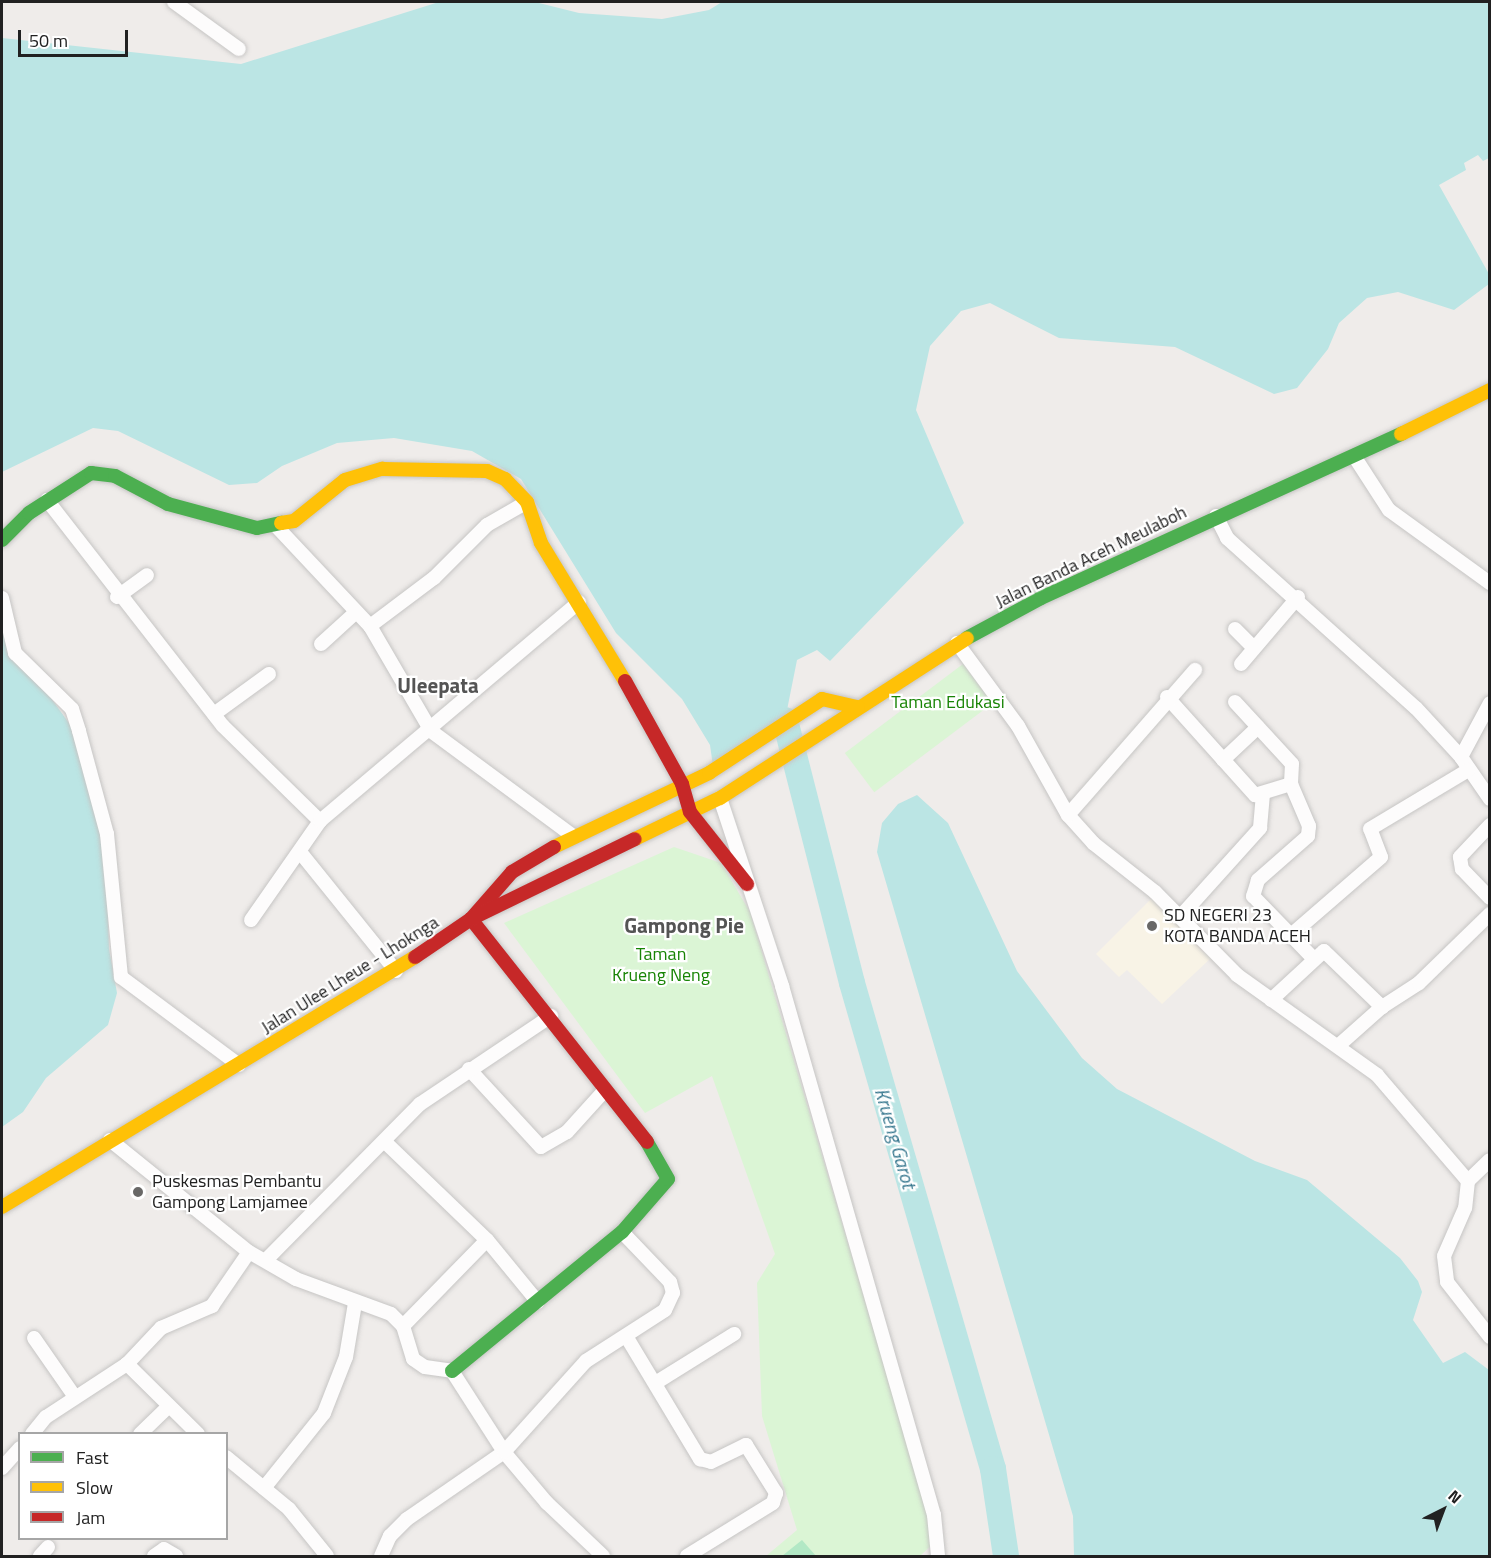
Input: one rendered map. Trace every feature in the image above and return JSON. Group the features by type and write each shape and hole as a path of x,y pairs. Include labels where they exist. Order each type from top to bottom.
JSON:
{"main road":[{"name":"Jalan Banda Aceh Meulaboh","path":"724,796 957,643 1216,516 1354,456 1490,390"},
{"path":"2,540 47,500 94,473 115,477 168,504 257,528 277,527 294,521 345,480 382,469 487,471 505,479 527,502 541,543 579,602 682,784 690,812 747,884"},
{"path":"452,1371 622,1232 668,1179 667,1169 551,1016 471,919 496,885 573,836 709,773 806,710 832,697 858,707"},
{"name":"Jalan Ulee Lheue - Lhoknga","path":"2,1207 110,1140 396,971 471,919 724,796"}],"street":[{"path":"174,2 239,49"},
{"path":"1354,456 1389,510 1490,583"},
{"path":"47,500 117,597 214,714 320,821"},
{"path":"370,626 434,578 487,525 527,502"},
{"path":"1216,516 1227,538 1298,597 1380,672 1461,757 1490,799"},
{"path":"277,527 370,626 431,730 573,836"},
{"path":"117,597 147,575"},
{"path":"1241,664 1253,647 1298,597"},
{"path":"2,598 15,653 72,709 76,720 107,834 121,977 239,1065"},
{"path":"252,920 320,821 431,730 579,602"},
{"path":"321,644 356,612"},
{"path":"1235,629 1253,647"},
{"path":"957,643 1018,726 1068,815 1271,1000 1377,1076 1468,1181"},
{"path":"1068,815 1167,697 1195,670"},
{"path":"214,714 269,674"},
{"path":"1167,697 1249,790 1263,796 1291,784"},
{"path":"1235,702 1292,764 1291,784 1308,836 1253,889 1253,896 1313,958"},
{"path":"1461,757 1490,703"},
{"path":"1223,760 1258,727"},
{"path":"1291,935 1381,857 1370,829 1468,770"},
{"path":"724,796 740,845 747,884 782,986 931,1504 938,1557"},
{"path":"1180,917 1260,828 1263,796"},
{"path":"1490,825 1460,857 1462,870 1490,898"},
{"path":"300,852 396,971"},
{"path":"1338,1046 1382,1007 1419,983 1490,914"},
{"path":"1271,1000 1313,958 1324,951 1333,955 1382,1007"},
{"path":"266,1260 420,1104 551,1016"},
{"path":"469,1069 541,1147 567,1132 606,1090"},
{"path":"110,1140 249,1252 266,1260 296,1280 356,1303 381,1307 403,1326 418,1364 452,1371 504,1452 547,1503 603,1557"},
{"path":"384,1141 487,1240 538,1302"},
{"path":"1490,1160 1468,1181 1465,1208 1444,1256 1447,1282 1490,1337"},
{"path":"381,1557 407,1519 504,1452 586,1360 665,1310 673,1293 662,1270 622,1232"},
{"path":"403,1326 487,1240"},
{"path":"34,1432 75,1397 127,1364 161,1328 212,1306 249,1252"},
{"path":"264,1488 324,1413 346,1357 356,1303"},
{"path":"657,1382 734,1334"},
{"path":"626,1336 657,1382 700,1460 711,1462 746,1445 776,1493 773,1503 687,1557"},
{"path":"34,1338 75,1397"},
{"path":"127,1364 167,1408 196,1432"},
{"path":"142,1432 167,1408"},
{"path":"2,1469 18,1450"},
{"path":"228,1459 264,1488 327,1557"},
{"path":"154,1557 164,1549 176,1557"}],"shaded area":[{"name":"SD NEGERI 23 KOTA BANDA ACEH","path":"1152,898 1211,958 1162,1004 1127,970 1119,977 1096,954"}],"green space":[{"name":"Taman Edukasi","path":"963,664 992,703 874,792 845,753"},
{"name":"Taman Krueng Neng","path":"674,847 721,863 750,912 936,1541 920,1556 766,1556 797,1530 762,1416 757,1283 775,1254 712,1076 645,1113 504,923"},
{"path":"802,1540 816,1556 782,1556"}],"water":[{"path":"439,2 535,2 579,13 662,19 709,10 722,2 1489,2 1489,158 1483,161 1478,155 1464,163 1466,170 1439,185 1489,274 1489,284 1454,310 1398,292 1367,298 1339,323 1328,349 1297,388 1274,394 1175,347 1059,338 990,303 961,311 930,346 916,410 964,523 830,661 817,650 797,660 785,720 713,766 710,745 682,699 616,633 521,479 472,451 394,438 337,443 282,466 257,483 229,485 118,431 93,428 2,472 2,38 241,64"},
{"path":"2,615 6,635 71,726 106,848 109,949 117,993 108,1025 46,1078 23,1112 2,1127"},
{"path":"917,795 948,823 1017,971 1082,1058 1117,1089 1255,1161 1307,1180 1400,1258 1418,1281 1422,1292 1413,1320 1443,1363 1465,1352 1489,1370 1489,1556 1074,1556 1073,1516 877,852 882,823 898,804"}],"waterway":[{"name":"Krueng Garot","path":"785,720 852,983 993,1469 1006,1556"}],"traffic: fast":[{"path":"967,638 1041,598 1401,434"},
{"path":"2,540 29,513 91,473 115,476 168,504 257,528 281,523"},
{"path":"452,1371 622,1232 668,1179 647,1142"}],"traffic: slow":[{"path":"1401,434 1490,390"},
{"path":"281,523 294,521 345,480 382,469 487,471 505,479 527,502 541,543 625,681"},
{"path":"635,839 720,798 967,638"},
{"path":"554,847 709,773 822,699 858,707"},
{"path":"2,1207 415,957"}],"traffic: jam":[{"path":"625,681 682,784 690,812 747,884"},
{"path":"415,957 471,919 635,839"},
{"path":"554,847 512,872 471,919 647,1142"}],"place":[{"name":"SD NEGERI 23 KOTA BANDA ACEH","path":"1152,926"},
{"name":"Puskesmas Pembantu Gampong Lamjamee","path":"138,1192"}],"district":[{"name":"Uleepata","path":"438,685"},
{"name":"Gampong Pie","path":"684,925"}]}
